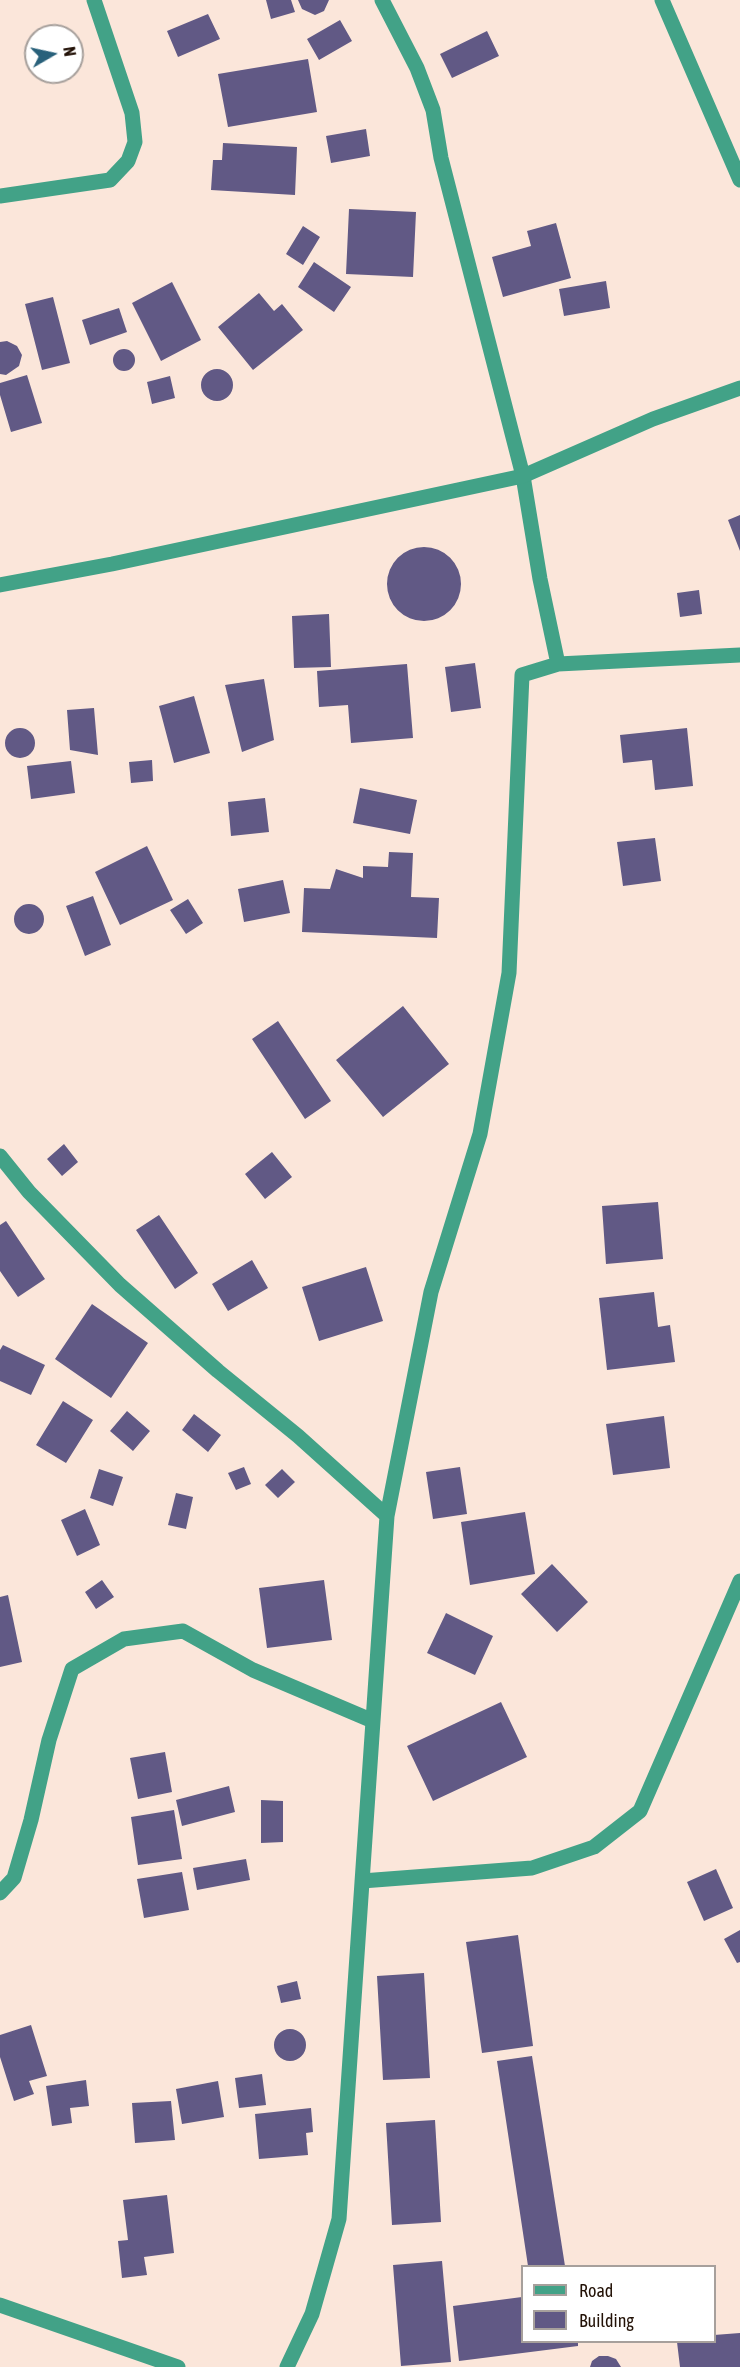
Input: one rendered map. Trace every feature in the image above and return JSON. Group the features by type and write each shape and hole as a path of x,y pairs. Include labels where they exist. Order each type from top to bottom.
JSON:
{"street":[{"path":"0,196 110,180 128,161 135,142 132,113 94,0"},
{"path":"382,0 417,68 433,110 441,158 523,476 536,543 540,579 558,664"},
{"path":"662,0 740,180"},
{"path":"0,585 124,561 523,476 653,419 740,388"},
{"path":"287,2367 312,2314 339,2219 387,1516 431,1292 480,1134 509,973 522,675 558,664 740,655"},
{"path":"0,1156 29,1192 120,1285 218,1371 298,1436 387,1516"},
{"path":"362,1881 532,1868 594,1847 640,1811 740,1581"},
{"path":"0,1893 14,1878 31,1820 49,1740 72,1669 124,1639 183,1631 253,1670 373,1721"},
{"path":"0,2305 177,2367"}],"building":[{"path":"266,0 291,0 295,12 271,19"},
{"path":"298,0 329,0 324,11 315,15 302,9"},
{"path":"208,14 220,39 178,57 167,31"},
{"path":"340,20 352,41 319,60 307,39"},
{"path":"487,31 499,56 452,78 440,54"},
{"path":"308,59 317,112 228,127 218,74"},
{"path":"366,129 370,156 331,163 326,136"},
{"path":"223,143 297,147 295,195 211,190 213,160 222,160"},
{"path":"349,209 416,212 413,277 346,274"},
{"path":"556,223 571,278 503,297 492,257 531,246 527,231"},
{"path":"303,226 320,237 303,265 286,254"},
{"path":"314,262 351,287 334,312 298,287"},
{"path":"606,281 610,308 564,316 559,289"},
{"path":"172,282 201,340 161,361 132,303"},
{"path":"259,293 274,311 282,304 303,330 253,370 218,327"},
{"path":"53,297 70,363 42,370 25,304"},
{"path":"119,308 127,332 90,345 82,320"},
{"path":"7,341 17,346 22,355 19,366 6,375 0,374 0,342"},
{"path":"120,349 128,349 135,356 135,364 128,371 120,371 113,364 113,356"},
{"path":"217,369 228,374 233,385 228,396 217,401 206,396 201,385 206,374"},
{"path":"27,375 42,423 11,432 0,395 0,383"},
{"path":"170,376 175,398 152,404 147,382"},
{"path":"740,515 740,551 728,520"},
{"path":"417,547 431,547 445,553 455,563 461,577 459,598 445,615 431,621 417,621 403,615 393,605 387,591 387,577 393,563 403,553"},
{"path":"699,590 702,614 680,617 677,593"},
{"path":"329,614 331,667 294,668 292,616"},
{"path":"475,663 481,708 451,712 445,667"},
{"path":"407,664 413,738 351,743 348,705 319,707 317,671"},
{"path":"264,679 274,740 242,752 225,685"},
{"path":"194,696 210,753 174,763 159,706"},
{"path":"94,708 98,755 70,750 67,710"},
{"path":"20,728 26,729 34,737 34,749 26,757 20,758 14,757 6,749 5,743 6,737 14,729"},
{"path":"687,728 693,786 655,790 652,760 623,763 620,735"},
{"path":"152,760 153,781 131,783 129,762"},
{"path":"71,761 75,793 31,799 27,766"},
{"path":"360,788 417,800 410,834 353,823"},
{"path":"265,798 269,832 231,836 228,802"},
{"path":"655,838 661,881 623,886 617,842"},
{"path":"147,846 173,900 120,925 95,872"},
{"path":"389,852 413,853 411,897 439,898 437,938 302,932 304,888 330,889 336,869 363,878 363,866 388,867"},
{"path":"283,880 290,913 244,922 238,889"},
{"path":"93,896 111,945 85,956 66,906"},
{"path":"188,899 203,923 186,934 170,910"},
{"path":"29,904 40,908 44,919 40,930 29,934 18,930 14,919 18,908"},
{"path":"403,1006 449,1064 383,1117 336,1060"},
{"path":"278,1021 331,1101 305,1119 252,1039"},
{"path":"64,1144 78,1162 62,1176 47,1159"},
{"path":"272,1152 292,1177 265,1199 245,1174"},
{"path":"658,1202 663,1259 606,1264 602,1206"},
{"path":"159,1215 198,1273 175,1289 136,1230"},
{"path":"6,1221 45,1279 18,1297 0,1271 0,1225"},
{"path":"252,1260 268,1288 228,1311 212,1284"},
{"path":"366,1267 383,1321 319,1341 302,1287"},
{"path":"654,1292 658,1327 670,1325 675,1362 607,1370 599,1298"},
{"path":"92,1304 148,1343 111,1398 55,1359"},
{"path":"3,1345 45,1365 31,1395 0,1381 0,1350"},
{"path":"63,1401 93,1420 66,1463 36,1445"},
{"path":"127,1411 150,1431 133,1451 110,1431"},
{"path":"194,1414 221,1435 208,1452 182,1430"},
{"path":"664,1416 670,1468 613,1475 606,1424"},
{"path":"244,1467 251,1484 236,1490 228,1473"},
{"path":"460,1467 467,1514 433,1519 426,1472"},
{"path":"99,1469 123,1477 113,1506 90,1498"},
{"path":"282,1469 295,1482 278,1498 265,1485"},
{"path":"176,1493 193,1497 186,1529 168,1525"},
{"path":"85,1509 100,1545 77,1556 61,1520"},
{"path":"525,1512 535,1574 470,1585 461,1522"},
{"path":"552,1564 588,1602 557,1632 521,1594"},
{"path":"102,1580 114,1597 96,1609 85,1592"},
{"path":"324,1580 332,1640 267,1648 259,1588"},
{"path":"8,1595 22,1662 0,1667 0,1597"},
{"path":"446,1613 493,1636 475,1675 427,1653"},
{"path":"501,1702 527,1757 433,1801 407,1746"},
{"path":"165,1752 172,1792 138,1799 130,1758"},
{"path":"229,1786 235,1812 182,1826 176,1800"},
{"path":"261,1800 283,1801 283,1842 261,1843"},
{"path":"174,1810 182,1859 138,1865 131,1817"},
{"path":"246,1859 250,1880 197,1890 193,1868"},
{"path":"716,1869 733,1908 704,1921 687,1882"},
{"path":"182,1872 189,1910 144,1918 137,1879"},
{"path":"740,1930 740,1962 737,1963 724,1939"},
{"path":"518,1935 533,2046 482,2053 466,1942"},
{"path":"424,1973 430,2078 383,2080 377,1976"},
{"path":"297,1981 301,1999 281,2003 277,1986"},
{"path":"31,2025 47,2076 29,2081 34,2094 14,2101 0,2057 0,2035"},
{"path":"290,2029 302,2033 306,2045 302,2057 290,2061 278,2057 274,2045 278,2033"},
{"path":"532,2056 565,2265 528,2265 497,2061"},
{"path":"262,2074 266,2105 239,2108 235,2078"},
{"path":"86,2080 89,2106 70,2108 72,2123 52,2126 46,2086"},
{"path":"218,2081 224,2117 182,2124 176,2089"},
{"path":"171,2101 175,2140 135,2143 132,2103"},
{"path":"311,2108 313,2132 306,2133 308,2155 259,2159 255,2114"},
{"path":"435,2120 441,2222 392,2225 386,2123"},
{"path":"167,2195 174,2253 144,2257 147,2275 122,2278 118,2241 128,2240 123,2200"},
{"path":"442,2261 451,2362 401,2366 393,2265"},
{"path":"521,2297 521,2343 578,2343 578,2346 459,2361 453,2306"},
{"path":"740,2333 740,2367 680,2367 677,2343 716,2343 716,2335"},
{"path":"599,2356 616,2359 621,2367 590,2367 592,2361"}]}
